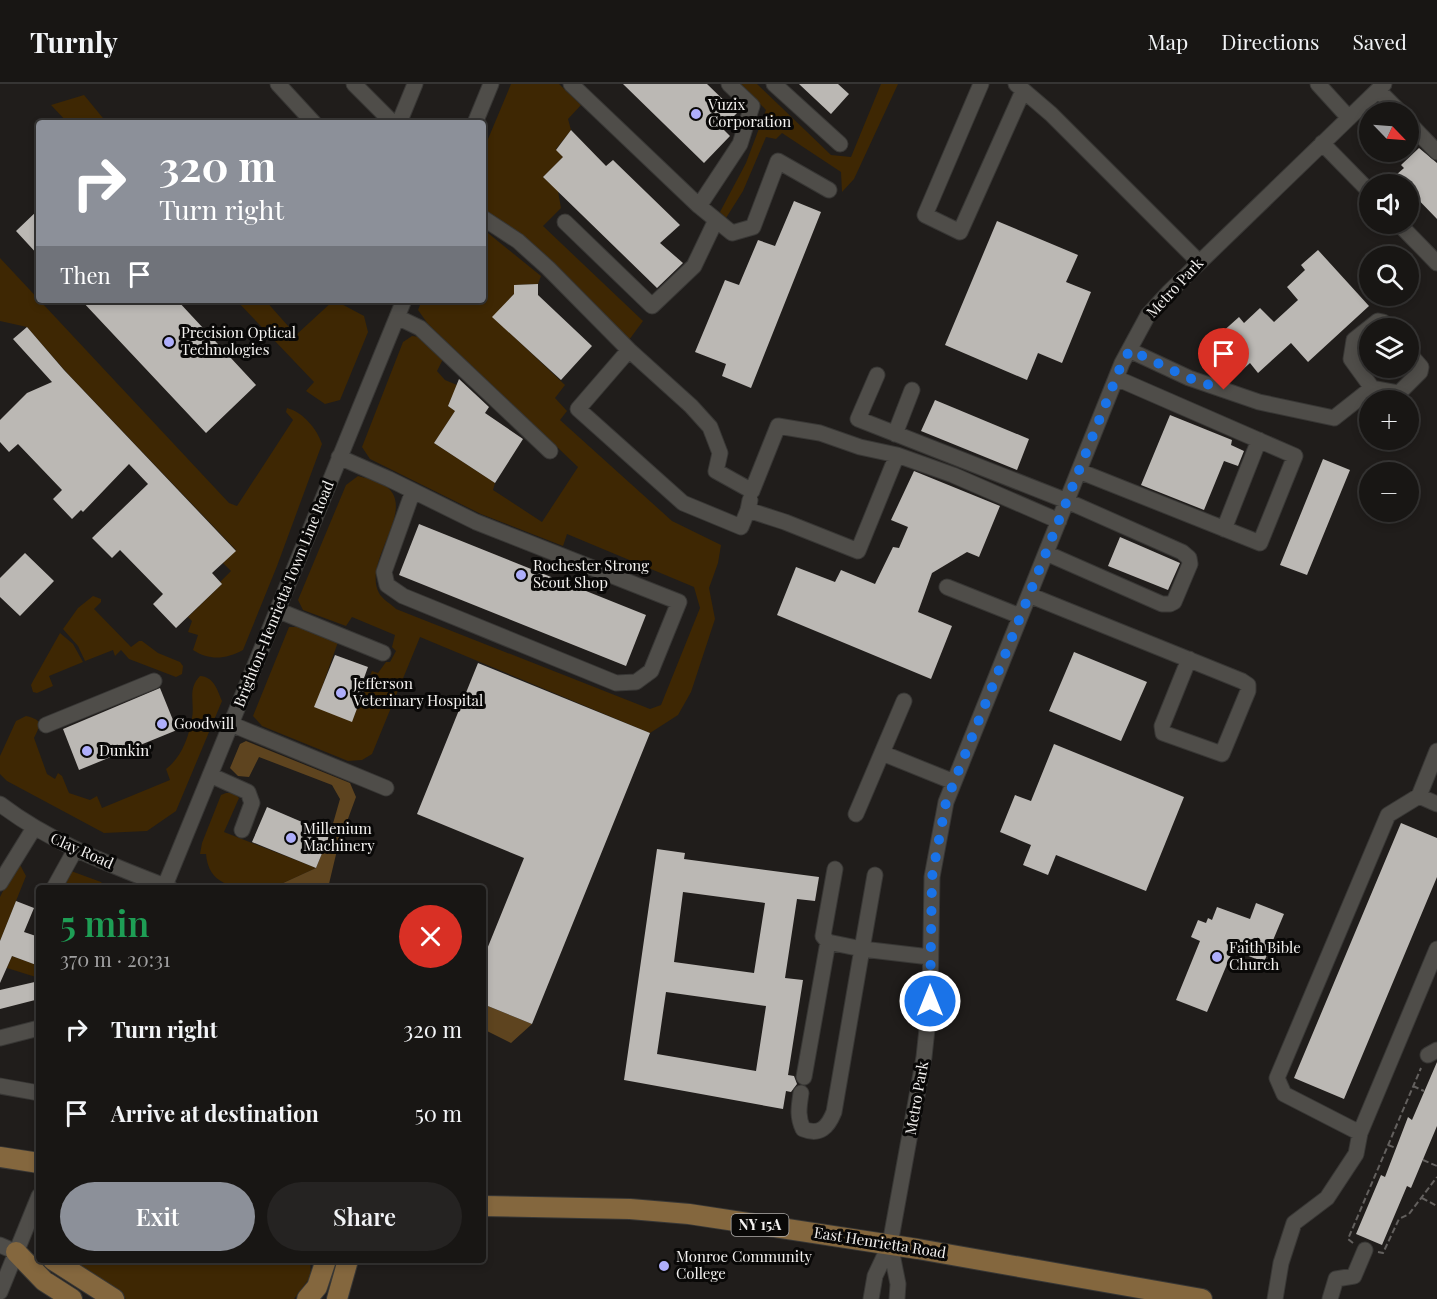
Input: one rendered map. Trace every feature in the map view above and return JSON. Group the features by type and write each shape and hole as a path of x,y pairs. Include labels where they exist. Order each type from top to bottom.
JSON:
{"main road":[{"path":"0,1157 36,1163"},
{"name":"East Henrietta Road","path":"486,1206 630,1209 689,1214 890,1244 1202,1299"},
{"path":"8,1248 36,1256"},
{"path":"8,1248 44,1281 72,1299"},
{"path":"58,1263 114,1299"},
{"path":"307,1299 316,1287 325,1263"},
{"path":"337,1299 347,1263"}],"street":[{"path":"278,84 311,120"},
{"path":"354,84 390,120"},
{"path":"400,120 415,84"},
{"path":"476,120 491,84"},
{"path":"571,84 699,206 732,233 753,227 778,161 830,190"},
{"path":"699,206 740,144 752,106 729,84"},
{"path":"774,84 840,144"},
{"path":"981,84 925,215 960,232 1019,87 1051,114 1199,261"},
{"path":"1318,84 1349,118"},
{"path":"1381,87 1392,102"},
{"name":"Metro Park","path":"890,1244 924,1057 930,1001 932,877 946,802 1116,378 1148,315 1199,261 1381,87"},
{"path":"1419,133 1437,152"},
{"path":"1322,143 1359,181"},
{"path":"486,220 525,248 629,350 691,406 710,427 720,453 716,471 752,491"},
{"path":"564,222 652,306 694,266 717,220"},
{"path":"1409,234 1437,263"},
{"name":"Brighton-Henrietta Town Line Road","path":"168,885 210,775 403,303"},
{"path":"397,317 420,328 550,451"},
{"path":"1359,336 1354,340 1352,359 1359,369"},
{"path":"629,350 578,409 683,503 741,527 752,491 778,426 820,433 860,447 897,455 953,475 1059,521"},
{"path":"1130,350 1189,378 1259,402 1334,418 1372,388"},
{"path":"877,375 858,419 1066,501 1182,552 1189,558 1190,564 1174,602 1162,604 1046,553"},
{"path":"1079,471 1260,543 1295,456 1116,378"},
{"path":"1365,378 1372,388 1399,393 1414,378"},
{"path":"895,434 912,390"},
{"path":"1224,529 1259,440"},
{"path":"748,510 858,551 897,455"},
{"path":"339,457 413,491 476,522 679,602 651,671 636,682 616,683 403,596 387,585 384,572 413,491"},
{"path":"946,586 1020,616"},
{"path":"1029,595 1189,659 1248,685 1248,691 1222,754 1164,733 1162,726 1189,659"},
{"path":"277,610 384,653"},
{"path":"46,725 154,681"},
{"path":"856,814 904,701"},
{"path":"231,724 386,788"},
{"path":"1360,1133 1284,1094 1277,1078 1388,815 1419,796 1437,751"},
{"path":"882,753 954,782"},
{"path":"210,775 248,792 252,803 242,830"},
{"path":"1419,796 1437,804"},
{"name":"Clay Road","path":"0,804 34,828 75,850 162,885"},
{"path":"0,882 34,828"},
{"path":"56,885 75,850"},
{"path":"835,869 823,936 828,942 862,949 930,957"},
{"path":"801,1093 799,1120 804,1129 812,1132 822,1131 834,1112 875,874"},
{"path":"804,1077 828,942"},
{"path":"1275,1299 1281,1263 1294,1223 1327,1198 1356,1154 1360,1133 1437,949"},
{"path":"0,1038 36,1029"},
{"path":"0,1086 36,1092"},
{"path":"0,1292 8,1248 36,1201"},
{"path":"871,1299 875,1276 890,1244"},
{"path":"890,1244 898,1284 897,1299"},
{"path":"1330,1299 1336,1279 1354,1276 1365,1250"}],"path":[{"path":"1348,1239 1413,1086 1432,1052"},
{"path":"1413,1086 1424,1091"},
{"path":"1388,1145 1396,1148"},
{"path":"1423,1160 1437,1166"},
{"path":"1383,1253 1400,1220 1409,1214 1437,1177"},
{"path":"1422,1198 1437,1206"},
{"path":"1364,1203 1368,1205"},
{"path":"1394,1217 1400,1220"}],"shaded area":[{"path":"511,84 559,84 581,105 568,119 571,130 556,149 563,157 543,177 558,191 561,208 543,226 643,321 629,340 486,216 486,144"},
{"path":"741,84 757,84 831,155 851,157 881,84 898,84 854,179 842,192 841,172 782,133 776,139 766,137 743,191 726,218 720,212 746,163 766,110"},
{"path":"84,95 105,120 65,120 51,105"},
{"path":"486,231 541,276 538,284 514,285 514,294 493,317 565,385 555,398 567,411 560,420 672,521 721,545 718,563 709,588 715,619 691,692 678,715 650,733 420,637 372,754 362,760 348,761 262,726 253,716 289,627 298,627 338,642 315,707 352,721 372,671 378,673 386,662 390,662 396,651 392,647 395,635 352,617 346,626 303,610 298,600 346,485 358,476 381,483 392,493 396,505 394,519 378,565 376,580 380,595 396,609 650,709 661,705 700,608 694,587 567,534 563,546 481,514 370,459 362,447 403,342 412,336 420,337 444,357 437,371 445,380 457,385 448,406 455,411 434,443 495,483 493,490 542,522 578,467 428,324 418,310 421,303 486,303"},
{"path":"0,258 36,297 36,303 42,303 229,503 237,506 293,420 286,412 287,408 299,413 309,422 322,444 243,650 218,658 199,654 193,650 198,635 188,632 192,621 188,617 222,584 220,582 231,571 223,563 236,550 68,374 27,327 0,321"},
{"path":"239,303 268,303 296,335 331,303 340,303 364,316 368,332 340,400 325,404 306,391 314,382"},
{"path":"93,596 101,599 94,609 131,647 142,641 158,653 180,662 183,666 182,674 176,677 129,659 121,650 115,656 113,650 85,661 78,646 63,629 78,608"},
{"path":"60,633 73,644 83,662 49,676 53,686 37,693 33,692 31,685"},
{"path":"200,676 212,681 222,701 176,811 147,831 104,833 7,781 0,774 0,756 16,721 26,716 39,723 34,738 47,774 55,779 58,773 62,776 69,793 90,800 97,796 102,808 170,780 166,769 180,753 189,732 193,712 193,691"},
{"path":"246,741 350,783 356,797 338,846 329,885 280,885 316,868 330,834 340,799 332,785 259,757 249,777 238,776 230,768 240,744"},
{"path":"234,793 239,798 224,832 316,868 280,885 230,885 215,876 209,867 206,854 200,854 202,843 221,795"},
{"path":"18,861 26,876 0,941 0,897"},
{"path":"71,871 104,885 65,885"},
{"path":"12,956 36,965 36,977 7,968"},
{"path":"486,1005 532,1024 511,1043 486,1030"},
{"path":"73,1263 310,1263 311,1276 294,1299 126,1299"}],"building":[{"path":"623,84 707,84 737,113 722,128 730,136 704,163"},
{"path":"799,84 838,84 849,94 831,114"},
{"path":"571,130 606,166 613,160 680,225 660,243 683,263 657,288 543,177 563,157 556,150"},
{"path":"1419,148 1437,163 1437,219 1419,200 1419,174 1397,174 1404,168 1401,165 1404,162 1419,162"},
{"path":"794,201 821,212 751,388 722,376 726,364 695,352 725,280 739,285 758,240 775,246"},
{"path":"36,212 36,253 16,231"},
{"path":"997,221 1078,255 1066,282 1091,292 1062,363 1038,353 1027,380 945,345"},
{"path":"1318,250 1359,295 1359,306 1369,306 1308,362 1291,343 1258,373 1250,363 1239,373 1221,353 1226,348 1222,343 1226,340 1220,334 1239,317 1244,323 1260,308 1274,322 1298,300 1287,287 1305,270 1301,265"},
{"path":"538,284 538,295 592,346 561,380 492,317 514,294 514,285"},
{"name":"Precision Optical Technologies","path":"84,303 180,303 256,385 206,433"},
{"path":"27,327 64,370 236,551 212,573 222,584 176,628 153,604 163,594 120,550 112,558 92,538 148,484 129,464 83,512 81,510 72,519 53,499 62,490 18,444 9,452 0,442 0,420 27,393 52,382 13,339"},
{"path":"459,379 489,407 485,413 523,439 495,483 434,443 455,411 448,406"},
{"path":"935,400 1029,439 1017,470 921,431"},
{"path":"1170,415 1232,440 1231,445 1244,451 1238,466 1224,461 1204,510 1141,485"},
{"path":"1323,459 1350,470 1307,575 1280,565"},
{"path":"914,471 1000,506 979,557 967,552 932,573 918,612 952,626 931,679 777,615 796,567 835,582 841,570 875,584 893,547 899,548 908,527 891,520"},
{"path":"419,524 646,615 626,666 399,575"},
{"path":"1120,537 1180,563 1168,590 1108,566"},
{"path":"25,553 54,581 20,616 0,597 0,578"},
{"path":"1074,652 1147,682 1121,741 1049,711"},
{"name":"Jefferson Veterinary Hospital","path":"335,655 368,667 364,678 368,679 352,722 314,707"},
{"path":"478,663 650,733 532,1024 486,1005 486,952 524,858 417,814"},
{"path":"160,688 177,730 79,770 63,729"},
{"path":"1054,744 1184,797 1146,891 1056,855 1048,875 1023,865 1031,845 1000,832 1015,795 1031,801"},
{"name":"Millenium Machinery","path":"267,807 330,834 316,868 252,842"},
{"path":"1401,823 1437,838 1437,877 1344,1099 1294,1078"},
{"path":"657,849 685,853 684,859 819,877 815,901 797,899 785,978 803,980 788,1075 794,1076 797,1084 791,1092 786,1091 783,1109 624,1080","holes":["683,892 765,903 754,973 674,962","666,992 766,1006 756,1071 657,1054"]},
{"path":"16,901 34,908 24,932 36,936 36,965 12,956 0,983 0,941"},
{"path":"1256,903 1284,914 1264,962 1233,950 1207,1012 1176,1000 1200,941 1191,937 1198,920 1206,923 1208,918 1212,920 1217,907 1250,919"},
{"path":"36,982 36,1000 0,1009 0,990"},
{"path":"1437,1062 1437,1126 1411,1188 1407,1186 1382,1245 1356,1234 1381,1175 1385,1177 1408,1117 1412,1120"}],"place":[{"name":"Vuzix Corporation","path":"696,114"},
{"name":"Precision Optical Technologies","path":"169,342"},
{"name":"Rochester Strong Scout Shop","path":"521,575"},
{"name":"Jefferson Veterinary Hospital","path":"341,693"},
{"name":"Goodwill","path":"162,724"},
{"name":"Dunkin'","path":"87,751"},
{"name":"Millenium Machinery","path":"291,838"},
{"name":"Faith Bible Church","path":"1217,957"},
{"name":"Monroe Community College","path":"664,1266"}],"route":[{"path":"930,1001 932,877 946,802 1122,363 1130,350 1189,378 1224,390"}]}
